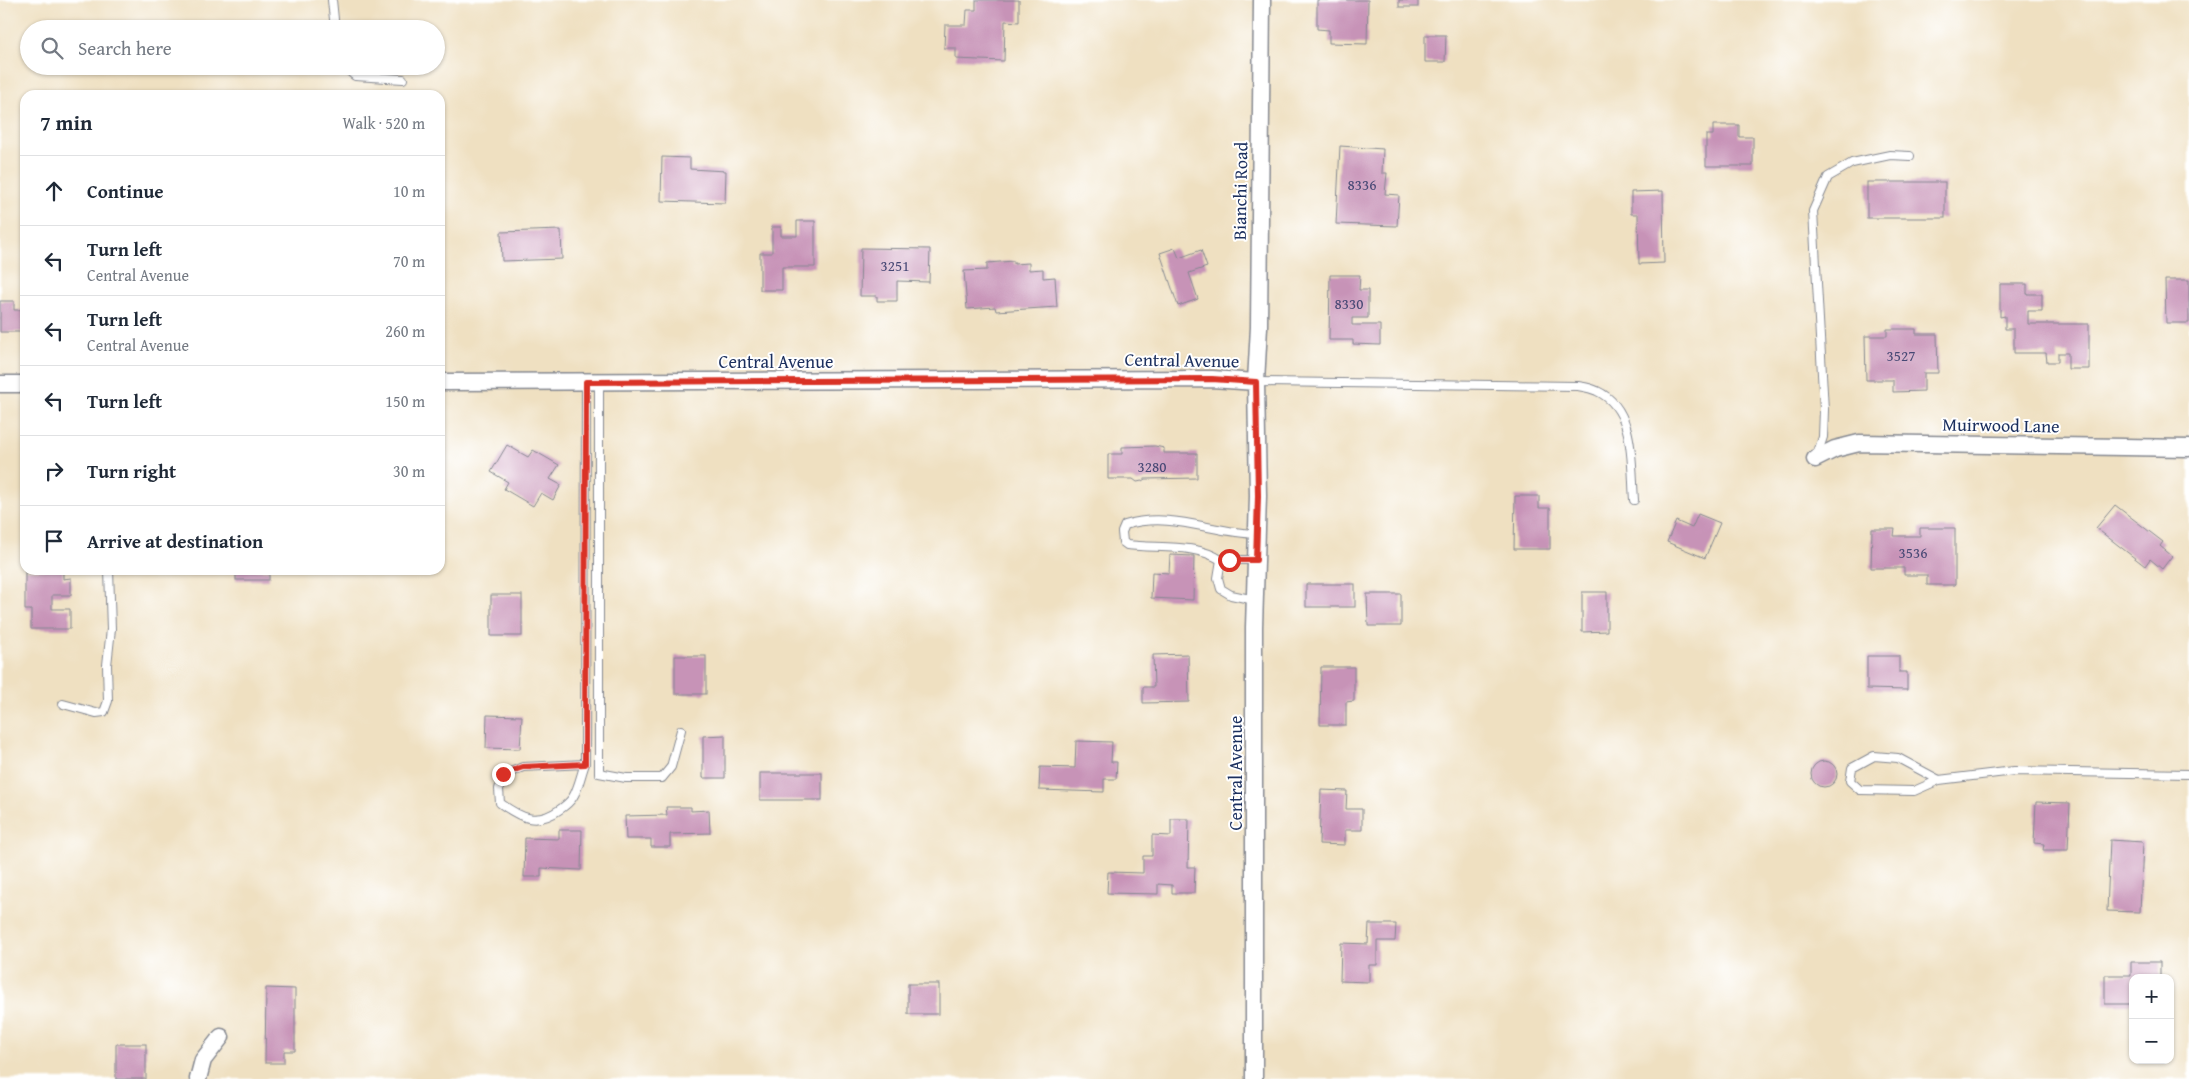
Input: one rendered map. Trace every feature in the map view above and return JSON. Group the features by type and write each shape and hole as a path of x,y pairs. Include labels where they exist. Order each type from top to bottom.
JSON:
{"street":[{"name":"Bianchi Road","path":"1256,382 1259,327 1262,0"},
{"name":"Central Avenue","path":"445,382 1212,379 1256,382 1254,1079"},
{"path":"0,384 20,384"},
{"name":"Muirwood Lane","path":"1815,459 1835,449 1859,443 2189,448"},
{"path":"198,1079 204,1060 221,1037"}],"lane":[{"path":"332,0 334,20"},
{"path":"354,75 403,79"},
{"path":"1815,459 1824,437 1824,410 1813,211 1828,177 1852,163 1890,154 1910,156"},
{"path":"593,382 598,773 626,778 662,778 671,767 681,730"},
{"path":"585,764 523,767 503,774 499,789 500,803 516,814 534,820 548,818 566,805 574,796 585,764 593,382"},
{"path":"1256,382 1578,386 1598,391 1623,416 1629,439 1634,500"},
{"path":"1256,560 1221,560 1211,553 1197,550 1127,545 1123,542 1122,532 1125,525 1152,520 1181,521 1245,534 1257,534"},
{"path":"1221,560 1218,571 1221,589 1231,595 1255,600"},
{"path":"63,704 96,713 104,712 108,702 107,665 111,629 110,575"},
{"path":"1939,780 1898,758 1874,756 1852,768 1850,781 1860,790 1914,791 1939,780 2014,771 2189,774"}],"building":[{"path":"976,0 1019,0 1019,22 1005,21 1004,61 956,59 956,48 944,48 945,25 966,25 967,10 976,10"},
{"path":"1317,0 1368,0 1367,44 1329,43 1329,30 1317,29"},
{"path":"1399,0 1418,0 1418,7 1399,7"},
{"path":"1425,35 1446,35 1445,62 1425,62"},
{"path":"1713,125 1739,125 1739,137 1753,137 1753,166 1706,166 1706,135 1713,135"},
{"path":"1340,146 1383,149 1382,173 1387,173 1385,194 1399,195 1397,226 1336,224"},
{"path":"662,157 690,158 690,169 726,171 725,203 661,201"},
{"path":"1867,182 1945,182 1945,218 1867,218"},
{"path":"1663,191 1664,263 1639,264 1638,214 1631,214 1631,192"},
{"path":"797,221 815,221 815,267 782,267 782,290 760,290 760,253 772,253 772,227 781,227 781,236 797,236"},
{"path":"561,230 562,259 502,261 501,232"},
{"path":"861,248 930,249 929,282 897,281 897,301 877,301 877,296 860,296"},
{"path":"1175,248 1179,258 1201,250 1207,267 1189,273 1198,299 1178,306 1160,253"},
{"path":"1014,261 1014,264 1029,263 1029,270 1043,269 1043,278 1055,277 1057,307 996,311 995,307 967,309 964,271 987,270 987,263"},
{"path":"1330,275 1360,275 1359,290 1368,290 1368,318 1352,318 1352,325 1380,325 1380,345 1353,344 1353,340 1329,340"},
{"path":"2165,280 2189,280 2189,323 2166,323"},
{"path":"2000,284 2027,284 2027,294 2042,294 2042,311 2028,311 2028,324 2089,324 2089,369 2068,369 2068,353 2058,353 2058,362 2047,362 2046,353 2014,353 2014,329 2005,329 2005,316 2000,317"},
{"path":"0,301 14,301 14,310 20,310 20,332 0,332"},
{"path":"1887,329 1916,329 1916,334 1937,334 1938,373 1924,373 1924,391 1893,392 1893,380 1866,380 1865,336 1887,336"},
{"path":"507,445 528,457 533,450 559,465 550,479 561,485 553,500 541,493 533,506 504,489 508,482 491,472"},
{"path":"1155,446 1164,448 1164,453 1197,453 1197,478 1145,479 1137,482 1133,479 1108,479 1108,454 1122,454 1122,447"},
{"path":"1515,496 1539,496 1539,508 1550,508 1550,549 1514,549"},
{"path":"2115,505 2163,542 2160,546 2172,556 2162,569 2150,559 2145,566 2096,528"},
{"path":"1698,514 1720,523 1705,558 1667,542 1676,521 1692,528"},
{"path":"1920,528 1955,528 1955,585 1927,585 1927,575 1904,575 1904,568 1871,568 1872,529 1895,529 1894,536 1920,536"},
{"path":"1170,555 1194,556 1193,600 1151,598 1152,572 1169,573"},
{"path":"25,575 63,575 63,579 71,578 71,595 52,595 52,609 70,609 70,629 31,629 31,610 25,610"},
{"path":"236,575 269,575 269,580 236,580"},
{"path":"1306,584 1355,584 1355,607 1306,607"},
{"path":"1582,592 1607,592 1607,631 1582,632"},
{"path":"1367,594 1401,594 1401,626 1368,626"},
{"path":"491,595 522,595 522,636 491,636"},
{"path":"1188,654 1189,702 1143,703 1143,687 1154,687 1153,655"},
{"path":"675,656 706,656 706,694 675,694"},
{"path":"1867,656 1899,656 1899,672 1907,672 1907,690 1867,689"},
{"path":"1321,667 1354,667 1354,701 1346,702 1346,725 1320,725"},
{"path":"487,715 522,716 520,749 486,748"},
{"path":"725,735 725,778 703,778 703,736"},
{"path":"1076,741 1112,742 1111,762 1117,762 1116,779 1104,779 1104,792 1039,790 1040,767 1075,768"},
{"path":"1824,761 1833,765 1837,774 1833,783 1824,787 1815,783 1811,774 1815,765"},
{"path":"760,773 822,773 822,800 760,800"},
{"path":"1321,790 1347,791 1346,809 1362,809 1362,830 1345,830 1345,845 1319,844"},
{"path":"2036,802 2070,803 2068,850 2043,850 2044,844 2034,843"},
{"path":"666,807 691,807 691,811 709,810 710,833 670,834 670,847 651,847 651,839 626,839 625,816 667,815"},
{"path":"1171,819 1189,819 1188,867 1195,867 1194,893 1172,893 1172,885 1158,884 1158,894 1107,893 1108,872 1143,873 1143,856 1152,856 1152,835 1171,836"},
{"path":"559,830 582,830 581,870 541,868 541,877 524,877 525,838 559,839"},
{"path":"2110,840 2143,842 2140,912 2107,911"},
{"path":"1369,924 1396,924 1395,941 1377,941 1377,965 1369,965 1369,982 1340,981 1341,943 1368,944"},
{"path":"2131,962 2160,962 2160,974 2131,974"},
{"path":"2105,975 2129,975 2129,1004 2105,1004"},
{"path":"908,984 939,984 939,1014 908,1014"},
{"path":"266,988 295,989 295,1051 284,1051 284,1063 265,1063"},
{"path":"116,1044 146,1044 146,1079 116,1079"}],"route":[{"path":"503,774 523,767 585,764 586,382 1212,379 1256,382 1258,496 1256,560 1229,560"}]}
